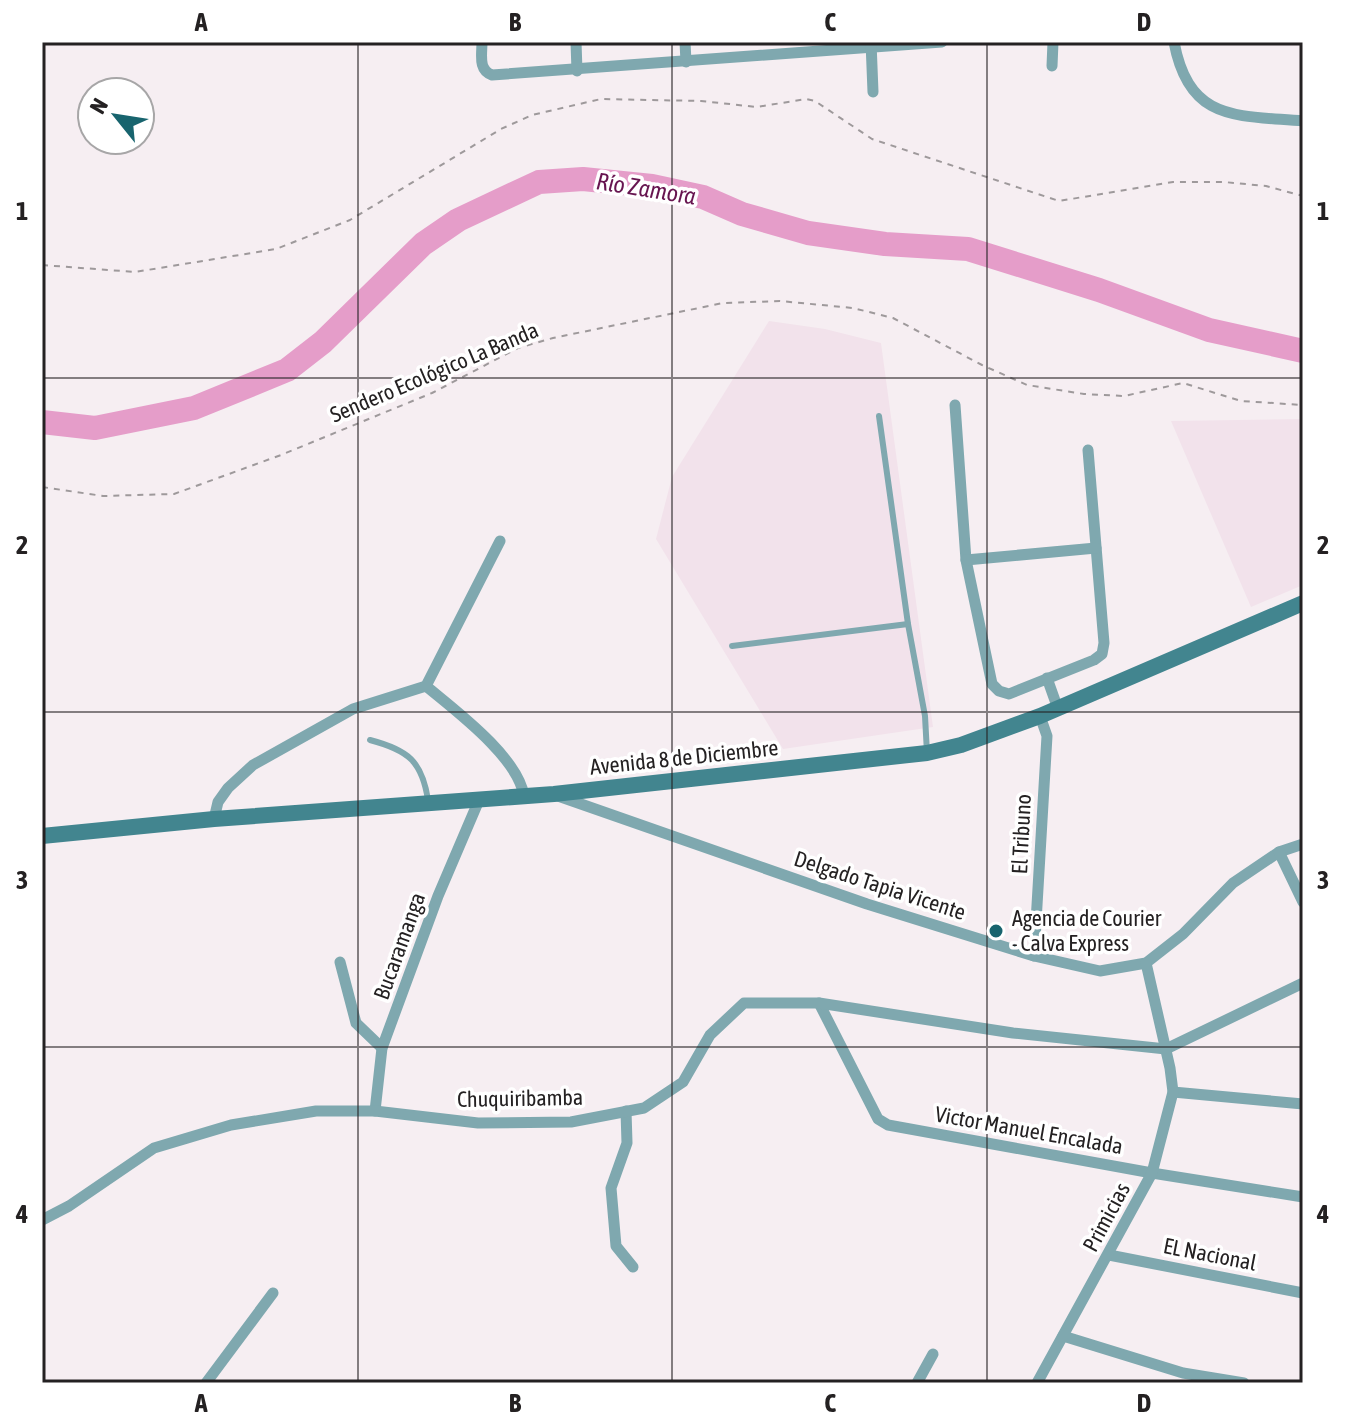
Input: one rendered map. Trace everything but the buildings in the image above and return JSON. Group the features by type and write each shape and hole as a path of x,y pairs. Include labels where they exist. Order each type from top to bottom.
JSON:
{"main road":[{"name":"Avenida 8 de Diciembre","path":"42,836 214,819 554,794 927,753 961,745 1058,709 1303,603"}],"street":[{"path":"482,42 482,67 492,75 942,42"},
{"path":"576,42 577,71"},
{"path":"685,42 686,62"},
{"path":"1052,66 1053,42"},
{"path":"1174,42 1179,68 1196,96 1225,114 1303,121"},
{"path":"871,45 873,92"},
{"path":"955,405 966,560 992,684 999,691 1009,694 1102,654 1104,643 1088,450"},
{"path":"214,819 218,802 228,788 253,765 353,709 426,686 500,541"},
{"path":"966,560 1096,548"},
{"path":"1047,678 1058,709"},
{"path":"426,686 509,761 522,782 524,796"},
{"name":"El Tribuno","path":"1034,956 1047,736 1040,716"},
{"name":"Delgado Tapia Vicente","path":"554,794 867,904 1034,956 1100,971 1146,963 1183,934 1233,883 1279,852 1303,844"},
{"name":"Bucaramanga","path":"375,1111 382,1048 438,896 479,800"},
{"path":"1279,852 1303,902"},
{"path":"340,962 356,1023 382,1048"},
{"name":"Primicias","path":"1037,1383 1152,1173 1173,1092 1146,963"},
{"path":"1166,1049 1303,983"},
{"name":"Chuquiribamba","path":"42,1220 69,1206 154,1148 231,1125 316,1111 375,1111 478,1123 571,1122 644,1108 683,1082 710,1035 744,1003 819,1003 1013,1033 1166,1049"},
{"name":"Victor Manuel Encalada","path":"819,1003 878,1119 888,1125 1303,1197"},
{"path":"1173,1092 1303,1104"},
{"path":"626,1111 627,1143 611,1188 616,1246 633,1267"},
{"name":"EL Nacional","path":"1109,1255 1303,1293"},
{"path":"206,1383 273,1293"},
{"path":"1063,1336 1182,1378 1244,1383"},
{"path":"917,1383 933,1354"}],"lane":[{"path":"879,416 908,624 925,716 927,753"},
{"path":"732,646 908,624"},
{"path":"370,740 405,753 420,768 429,804"}],"path":[{"path":"42,265 135,272 276,249 350,220 501,129 532,115 601,99 701,101 757,107 806,99 815,101 872,139 1059,201 1173,182 1266,186 1303,196"},
{"name":"Sendero Ecológico La Banda","path":"42,487 103,496 174,494 281,455 432,393 518,348 723,303 780,301 853,308 893,318 1027,385 1084,394 1124,396 1183,383 1241,401 1303,405"}],"shaded area":[{"path":"769,321 825,329 881,343 933,727 783,749 656,539 672,477"},
{"path":"1303,419 1303,585 1251,607 1171,421"}],"waterway":[{"name":"Río Zamora","path":"42,422 95,428 194,408 287,370 323,342 423,244 458,220 539,182 583,179 652,186 703,197 742,214 808,233 885,244 968,249 1099,290 1209,330 1303,351"}],"place":[{"name":"Agencia de Courier - Calva Express","path":"996,931"}]}
